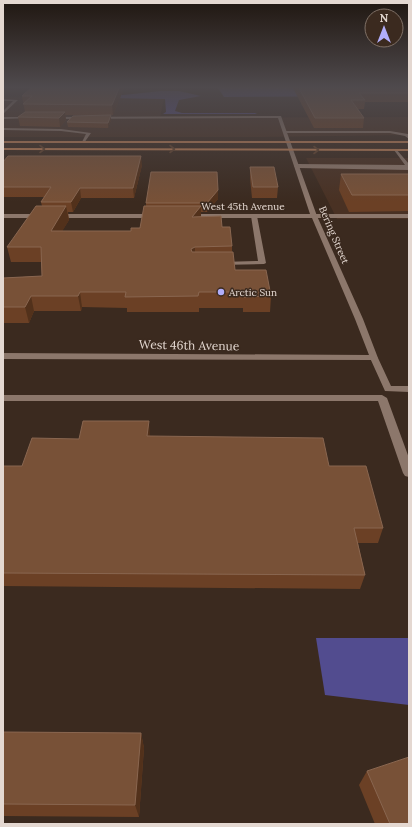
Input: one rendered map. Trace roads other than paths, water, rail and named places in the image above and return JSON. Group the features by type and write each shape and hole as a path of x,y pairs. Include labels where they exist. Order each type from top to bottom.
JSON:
{"main road":[{"path":"3,142 409,142"},
{"path":"3,149 409,150"}],"street":[{"path":"61,130 66,125"},
{"name":"Bering Street","path":"283,125 314,216 359,319 374,358 409,473"},
{"path":"3,128 61,130 88,133 84,142"},
{"path":"285,132 389,130 406,135 409,138"},
{"path":"396,150 409,167"},
{"path":"297,166 337,169 409,167"},
{"path":"3,216 160,216"},
{"name":"West 45th Avenue","path":"183,216 409,216"},
{"path":"217,264 262,262 254,216"},
{"name":"West 46th Avenue","path":"3,356 374,358"},
{"path":"3,398 385,393 409,389"}],"place":[{"name":"Arctic Sun","path":"221,292"}]}
